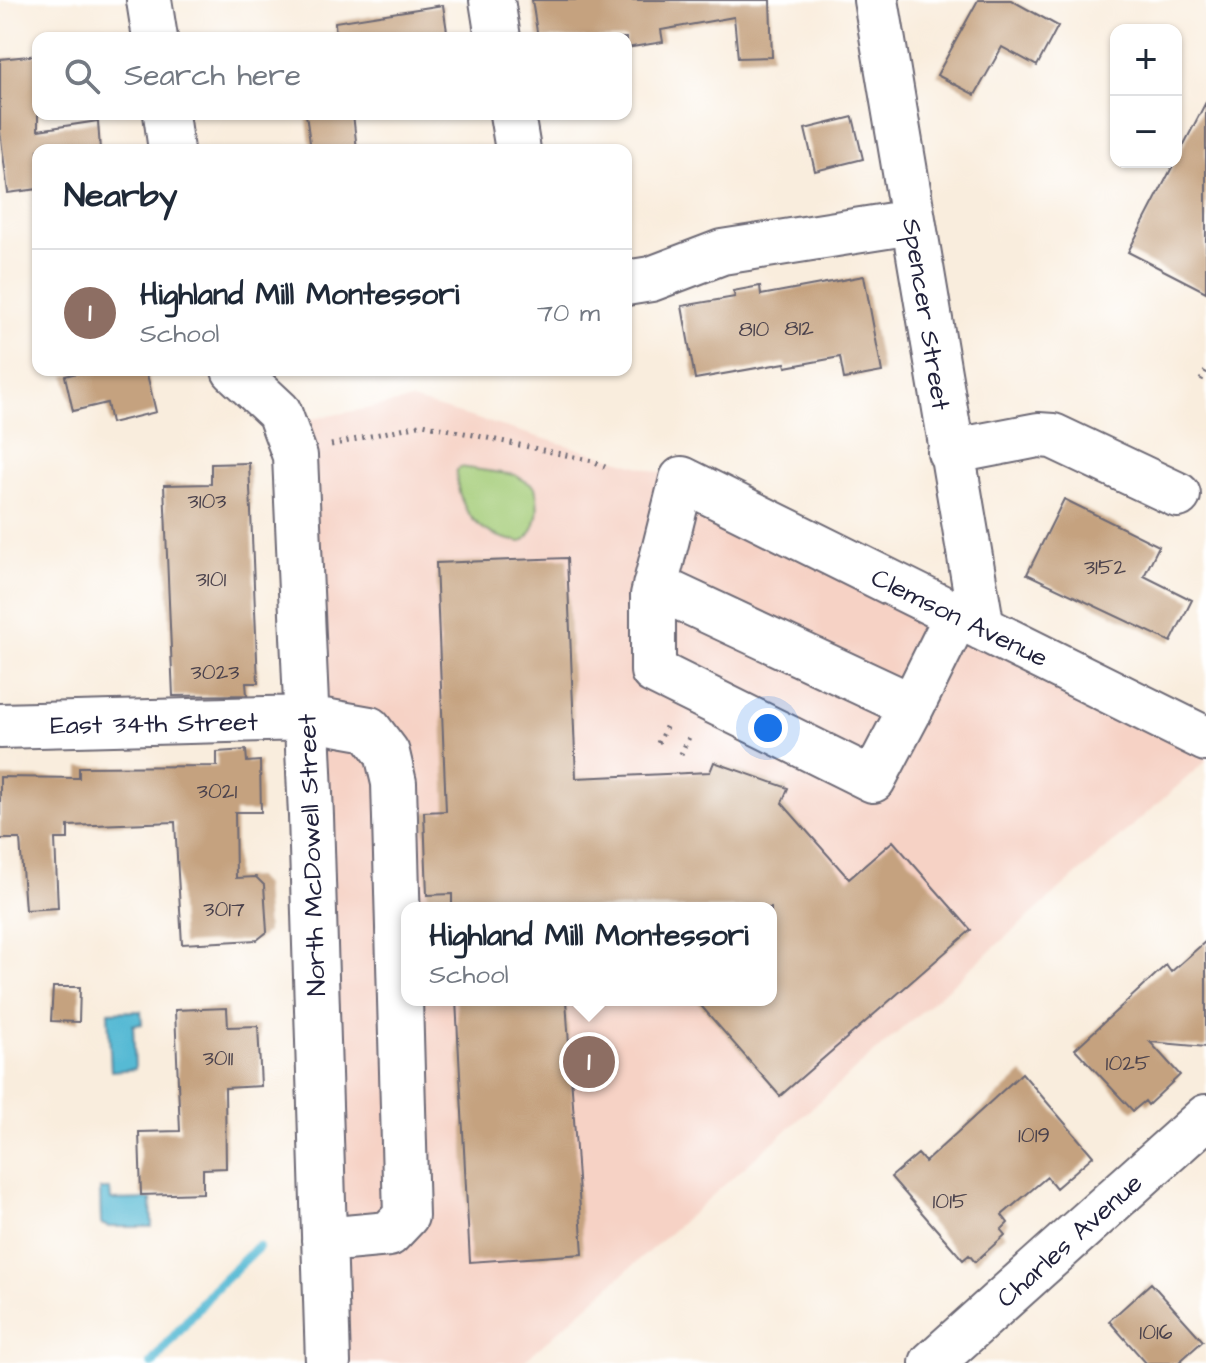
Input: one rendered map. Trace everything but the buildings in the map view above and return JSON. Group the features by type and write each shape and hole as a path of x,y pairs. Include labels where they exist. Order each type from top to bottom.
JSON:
{"street":[{"path":"149,0 154,32"},
{"path":"492,0 497,32"},
{"name":"Spencer Street","path":"876,0 950,452 969,622"},
{"path":"167,120 170,144"},
{"path":"513,120 517,144"},
{"path":"632,282 651,279 722,252 912,222"},
{"name":"North McDowell Street","path":"240,376 279,412 295,456 307,718 328,1363"},
{"path":"950,452 1038,435 1053,436 1178,495"},
{"name":"Clemson Avenue","path":"655,586 698,487 1206,739"},
{"path":"912,706 655,586 653,671 873,780 912,706 969,622"},
{"name":"East 34th Street","path":"0,726 307,718 369,729 387,753 394,783 406,1216 389,1234 324,1240"},
{"name":"Charles Avenue","path":"932,1363 1206,1117"}],"path":[{"path":"1201,380 1206,371"},
{"path":"320,448 374,432 423,424 593,461 605,467"}],"shaded area":[{"path":"412,400 682,479 1206,739 1206,761 522,1363 327,1363 286,424"}],"green space":[{"path":"460,467 515,475 535,487 537,517 528,537 522,542 494,535 474,520 461,499 456,471"}],"water":[{"path":"141,1011 142,1024 133,1025 135,1069 111,1071 108,1012"},
{"path":"100,1189 110,1189 111,1200 151,1199 152,1227 109,1227 101,1224"}],"waterway":[{"path":"152,1363 214,1289 258,1247"}],"place":[{"name":"Highland Mill Montessori","path":"589,1062"}]}
